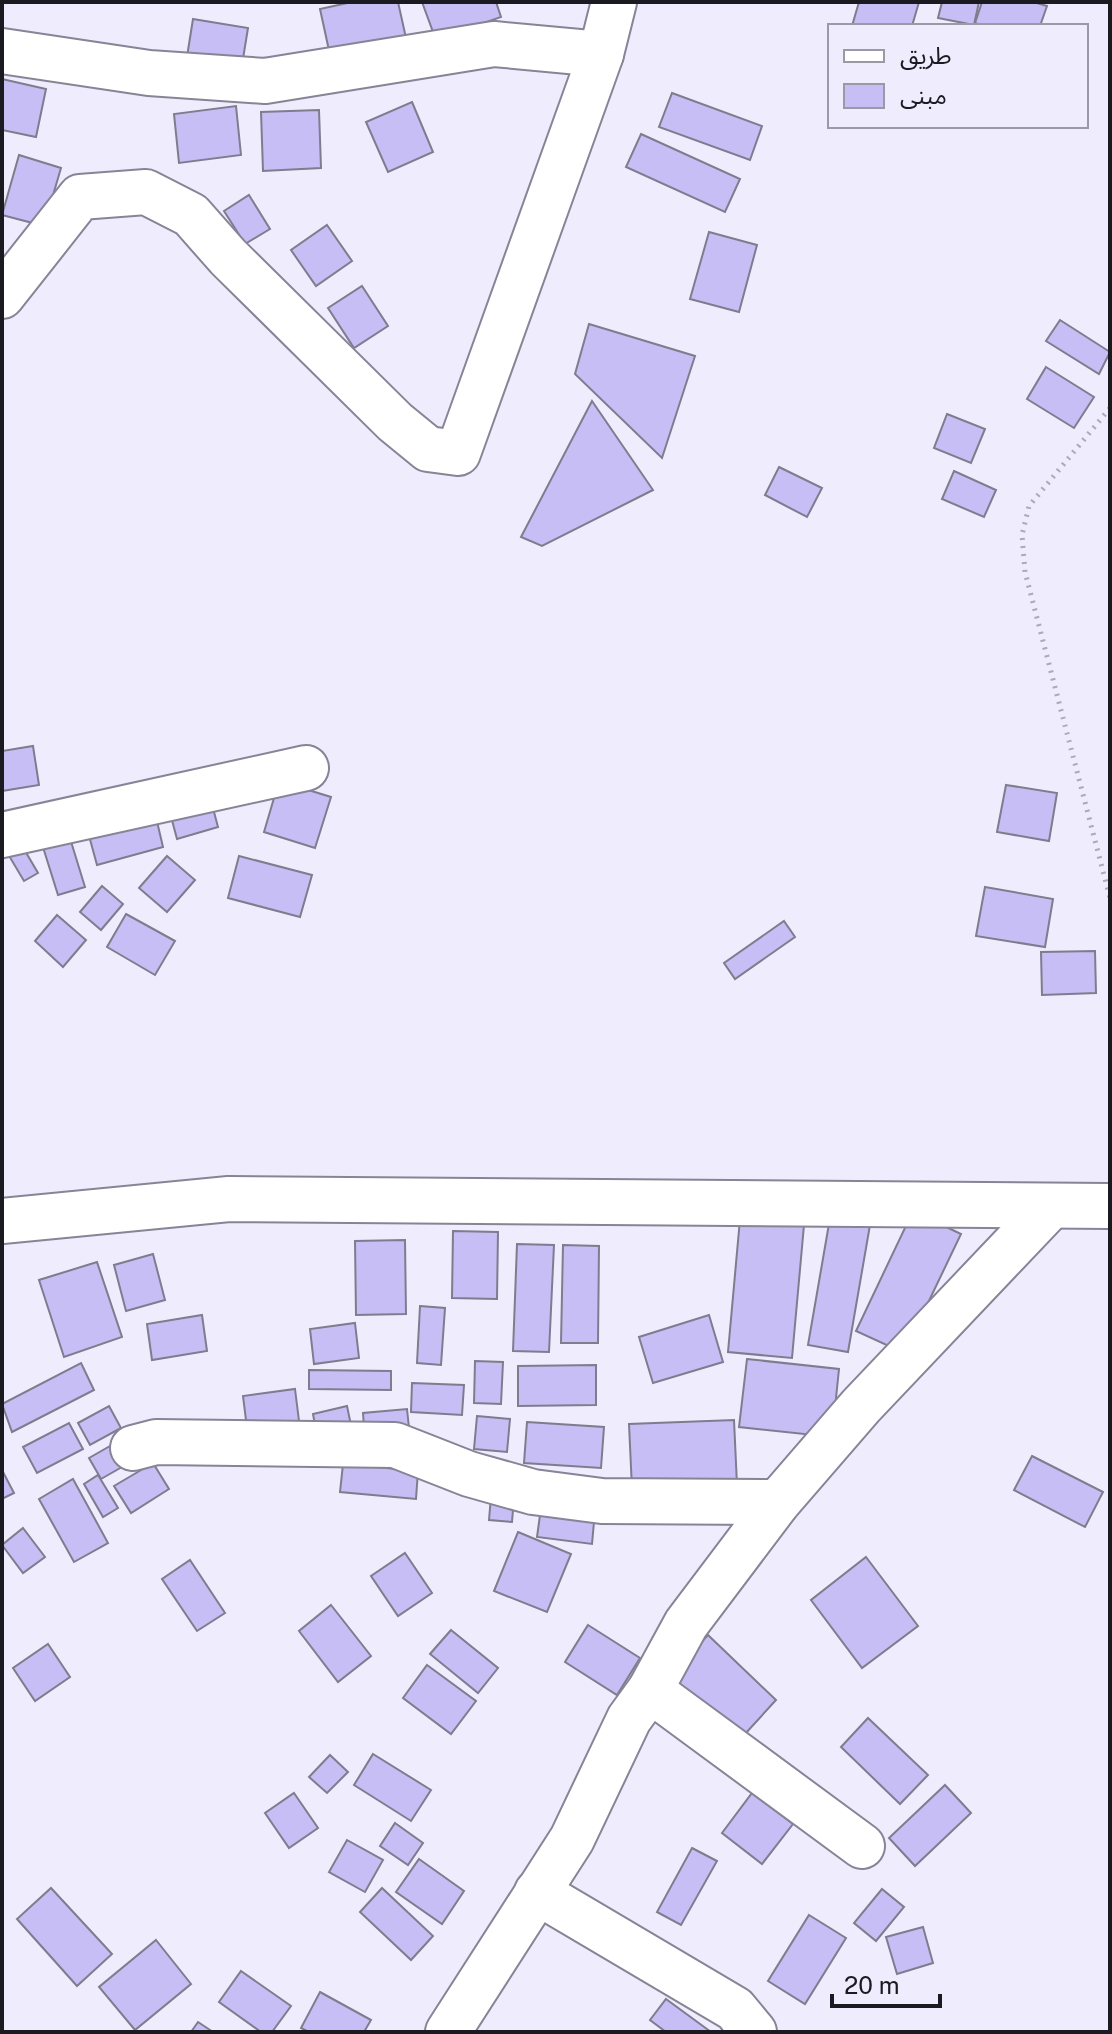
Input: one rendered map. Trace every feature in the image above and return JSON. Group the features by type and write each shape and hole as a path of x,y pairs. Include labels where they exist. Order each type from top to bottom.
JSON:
{"street":[{"path":"2,296 80,197 146,192 191,215 228,257 395,422 428,449 458,453 601,54 614,2"},
{"path":"2,51 149,73 265,81 494,44 601,54"},
{"path":"2,835 306,768"},
{"path":"2,1221 229,1199 1049,1208 1110,1206"},
{"path":"448,2032 572,1839 629,1719 650,1690 686,1624 778,1502 861,1406 1049,1208"},
{"path":"133,1448 156,1442 395,1445 469,1474 533,1492 602,1501 778,1502"},
{"path":"650,1690 862,1846"},
{"path":"537,1892 735,2009 754,2032"}],"path":[{"path":"1110,408 1029,506 1022,535 1025,572 1110,898"}],"building":[{"path":"352,2 398,2 406,38 330,55 320,9"},
{"path":"422,2 496,2 501,17 436,40"},
{"path":"859,2 919,2 913,24 853,24"},
{"path":"942,2 979,2 974,24 938,18"},
{"path":"982,2 1033,2 1047,6 1041,24 975,23"},
{"path":"193,19 248,28 241,71 186,63"},
{"path":"2,79 46,89 36,137 2,130"},
{"path":"672,93 762,126 750,160 659,127"},
{"path":"412,102 433,152 388,172 366,122"},
{"path":"236,106 241,155 179,163 174,114"},
{"path":"319,110 321,168 263,171 261,112"},
{"path":"641,134 740,179 725,212 626,167"},
{"path":"19,155 61,168 44,226 2,215"},
{"path":"249,195 270,229 245,244 224,211"},
{"path":"327,225 352,261 316,286 291,250"},
{"path":"709,232 757,245 739,312 690,299"},
{"path":"362,286 388,326 354,348 328,308"},
{"path":"1060,320 1110,352 1099,374 1046,341"},
{"path":"589,324 695,356 662,458 575,374"},
{"path":"1046,367 1094,397 1074,428 1027,399"},
{"path":"592,401 653,490 542,546 521,537"},
{"path":"947,414 985,429 971,463 934,448"},
{"path":"779,467 822,488 807,517 765,495"},
{"path":"954,471 996,490 984,517 942,499"},
{"path":"33,746 39,785 2,791 2,751"},
{"path":"279,781 331,797 315,848 264,832"},
{"path":"1006,785 1057,793 1049,841 997,832"},
{"path":"210,797 218,827 177,839 169,809"},
{"path":"155,813 163,847 97,865 88,832"},
{"path":"14,832 38,873 24,881 2,844"},
{"path":"69,835 85,887 58,895 42,844"},
{"path":"167,856 195,880 167,912 139,888"},
{"path":"239,856 312,875 300,917 228,898"},
{"path":"102,886 123,904 101,930 80,912"},
{"path":"985,887 1053,899 1045,947 976,936"},
{"path":"126,914 175,941 155,975 107,947"},
{"path":"57,915 86,940 63,967 35,941"},
{"path":"784,921 795,937 735,979 724,963"},
{"path":"1095,951 1096,993 1042,995 1041,952"},
{"path":"913,1211 961,1234 904,1353 856,1331"},
{"path":"830,1218 870,1225 848,1352 808,1345"},
{"path":"740,1219 804,1225 792,1358 728,1352"},
{"path":"453,1231 498,1232 497,1299 452,1298"},
{"path":"405,1240 406,1314 356,1315 355,1241"},
{"path":"517,1244 554,1245 549,1352 513,1351"},
{"path":"563,1245 599,1246 598,1343 561,1343"},
{"path":"153,1254 165,1300 126,1311 114,1265"},
{"path":"97,1262 122,1337 64,1357 39,1280"},
{"path":"420,1306 445,1308 441,1365 417,1363"},
{"path":"202,1315 207,1351 152,1360 147,1324"},
{"path":"709,1315 723,1362 653,1383 639,1337"},
{"path":"355,1323 359,1358 314,1364 310,1329"},
{"path":"747,1359 839,1369 832,1437 739,1427"},
{"path":"475,1361 503,1362 501,1404 474,1403"},
{"path":"81,1363 94,1390 12,1432 2,1404"},
{"path":"596,1365 596,1405 518,1406 518,1366"},
{"path":"309,1370 391,1371 391,1390 309,1389"},
{"path":"412,1383 464,1385 462,1415 411,1412"},
{"path":"295,1389 299,1421 247,1428 243,1396"},
{"path":"109,1406 121,1428 90,1445 78,1423"},
{"path":"347,1406 352,1430 317,1437 313,1414"},
{"path":"407,1409 410,1437 365,1441 363,1413"},
{"path":"477,1416 510,1419 507,1452 474,1449"},
{"path":"734,1420 737,1485 632,1489 629,1424"},
{"path":"527,1422 604,1427 601,1468 524,1463"},
{"path":"69,1423 83,1449 37,1473 23,1447"},
{"path":"117,1442 129,1463 101,1479 89,1458"},
{"path":"1032,1456 1103,1492 1085,1527 1014,1490"},
{"path":"153,1463 169,1489 131,1513 114,1486"},
{"path":"343,1464 418,1471 416,1499 340,1492"},
{"path":"2,1470 14,1493 2,1499"},
{"path":"98,1475 118,1508 103,1517 84,1484"},
{"path":"73,1479 108,1543 74,1562 39,1499"},
{"path":"491,1496 514,1498 512,1522 489,1520"},
{"path":"540,1515 594,1522 592,1544 537,1537"},
{"path":"23,1528 45,1557 23,1573 2,1545"},
{"path":"518,1532 571,1554 547,1612 494,1591"},
{"path":"405,1553 432,1593 398,1616 371,1576"},
{"path":"866,1557 918,1626 862,1668 811,1600"},
{"path":"190,1560 225,1613 197,1631 162,1579"},
{"path":"331,1605 371,1656 338,1682 299,1631"},
{"path":"588,1625 640,1658 617,1695 565,1662"},
{"path":"451,1630 498,1668 478,1693 430,1654"},
{"path":"708,1635 776,1700 734,1746 665,1681"},
{"path":"48,1644 70,1677 35,1701 13,1668"},
{"path":"427,1665 476,1701 451,1734 403,1698"},
{"path":"868,1718 928,1775 900,1804 841,1747"},
{"path":"373,1754 431,1790 411,1821 354,1785"},
{"path":"330,1755 348,1772 327,1793 309,1777"},
{"path":"945,1785 971,1813 915,1866 889,1838"},
{"path":"294,1793 318,1828 289,1848 265,1813"},
{"path":"752,1793 793,1824 762,1864 722,1833"},
{"path":"395,1823 423,1843 408,1865 380,1846"},
{"path":"347,1840 383,1860 365,1892 329,1872"},
{"path":"692,1848 717,1861 681,1925 657,1912"},
{"path":"419,1859 464,1891 442,1924 396,1892"},
{"path":"51,1888 112,1954 77,1986 17,1919"},
{"path":"382,1888 433,1936 411,1960 360,1912"},
{"path":"882,1889 904,1907 876,1941 854,1923"},
{"path":"809,1915 846,1938 805,2004 768,1981"},
{"path":"923,1927 933,1963 897,1974 886,1937"},
{"path":"156,1940 191,1984 135,2030 99,1987"},
{"path":"241,1971 291,2006 272,2032 261,2032 219,2002"},
{"path":"320,1992 371,2020 364,2032 309,2032 301,2028"},
{"path":"666,1999 711,2032 666,2032 650,2020"},
{"path":"198,2022 213,2032 191,2032"}]}
